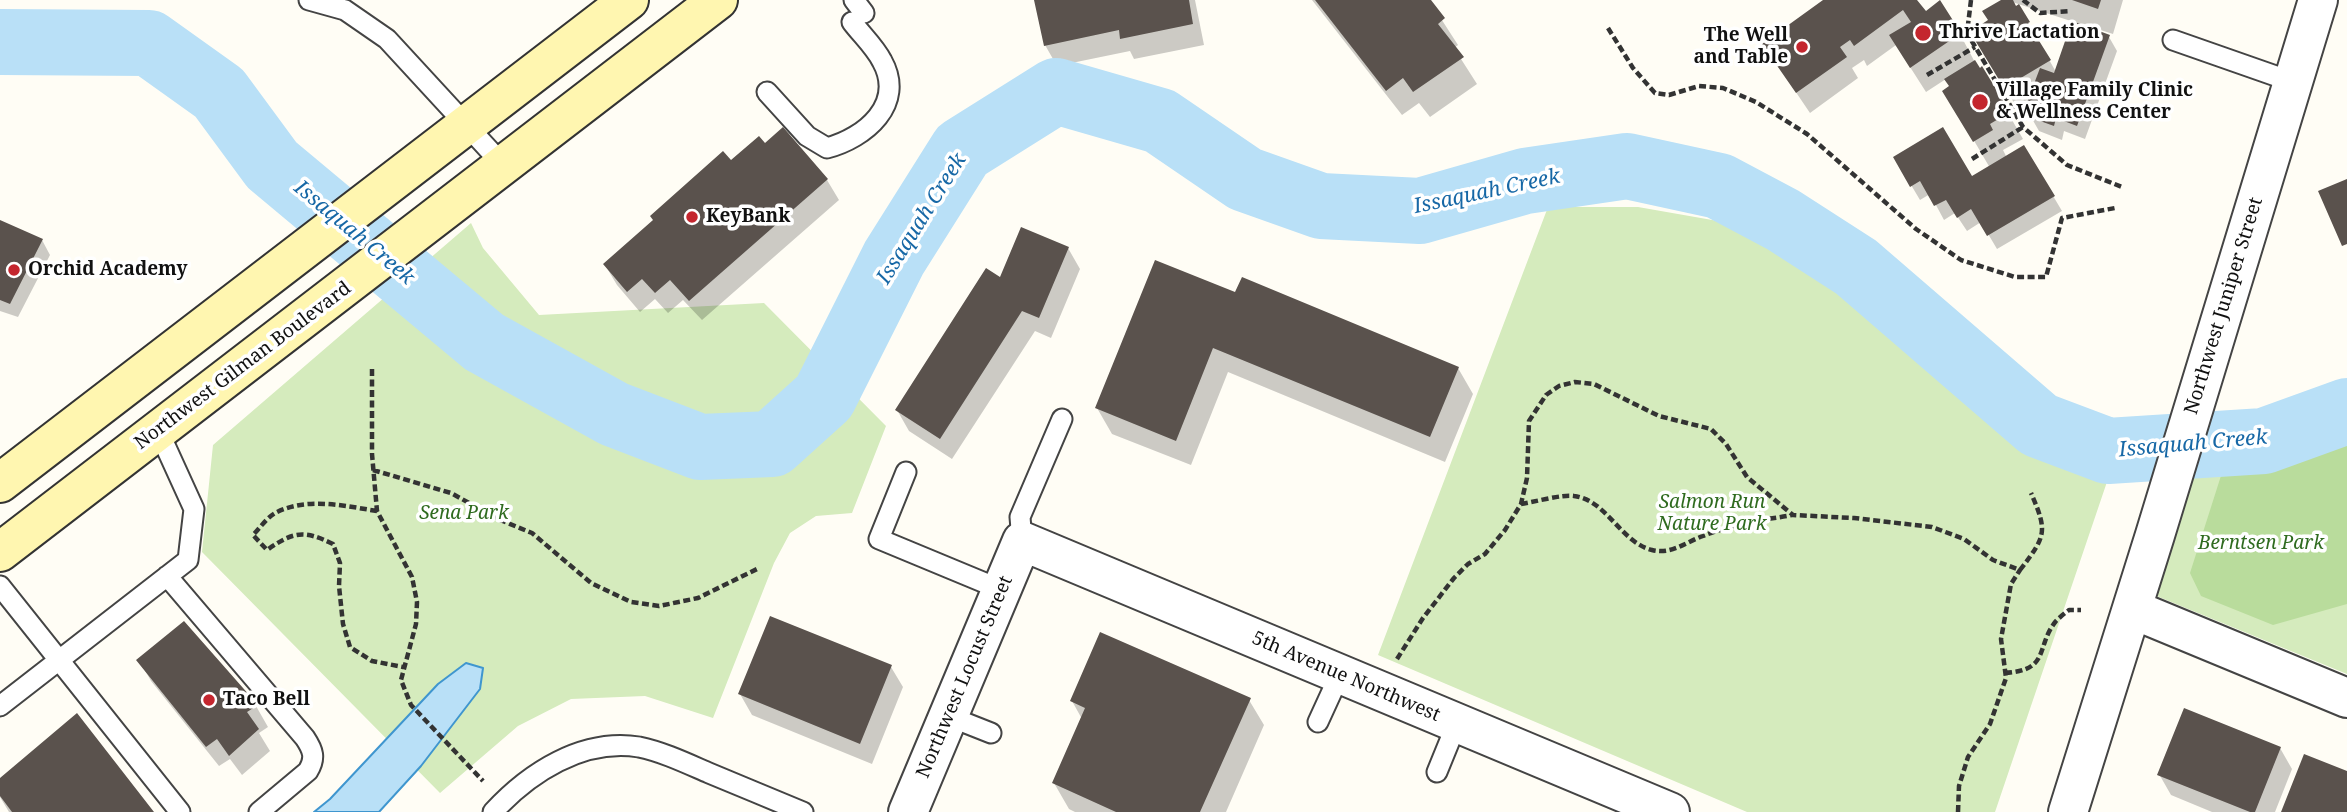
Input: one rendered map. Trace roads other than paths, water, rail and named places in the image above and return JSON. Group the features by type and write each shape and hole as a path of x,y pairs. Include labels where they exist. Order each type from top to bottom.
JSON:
{"street":[{"path":"0,483 629,0"},
{"name":"Northwest Gilman Boulevard","path":"0,552 719,0"},
{"name":"Northwest Juniper Street","path":"2068,812 2318,0"},
{"name":"Northwest Locust Street","path":"908,812 1022,541"},
{"name":"5th Avenue Northwest","path":"1022,541 1457,723 1653,809"},
{"path":"2132,609 2347,698"}],"lane":[{"path":"309,0 345,10 387,39 504,166"},
{"path":"766,92 807,135 827,148 845,143 869,126 884,111 889,83 883,61 856,11"},
{"path":"2173,40 2293,82"},
{"path":"1022,541 1020,517 1062,419"},
{"path":"0,706 188,560 194,509 158,430"},
{"path":"906,472 879,539 1002,590"},
{"path":"167,576 305,738 313,753 312,765 308,771 259,812"},
{"path":"0,586 180,812"},
{"path":"1318,722 1340,674"},
{"path":"948,716 991,733"},
{"path":"1437,772 1457,723"},
{"path":"493,812 526,782 566,757 610,747 637,747 667,755 803,812"}],"water":[{"path":"466,663 483,668 480,689 421,766 379,812 314,812 330,799 438,684"}],"waterway":[{"name":"Issaquah Creek","path":"0,42 149,43 219,93 272,165 484,342 614,414 700,447 772,444 824,397 894,258 962,150 1056,91 1160,121 1245,179 1321,206 1420,211 1525,181 1627,166 1719,186 1783,220 1856,267 2039,425 2108,451 2264,441 2347,411"}],"place":[{"name":"Thrive Lactation","path":"1923,33"},
{"name":"The Well and Table","path":"1802,47"},
{"name":"Village Family Clinic & Wellness Center","path":"1980,102"},
{"name":"KeyBank","path":"692,217"},
{"name":"Orchid Academy","path":"14,270"},
{"name":"Taco Bell","path":"209,700"}],"park label":[{"name":"Sena Park","path":"464,514"},
{"name":"Salmon Run Nature Park","path":"1712,514"},
{"name":"Berntsen Park","path":"2261,544"}]}
